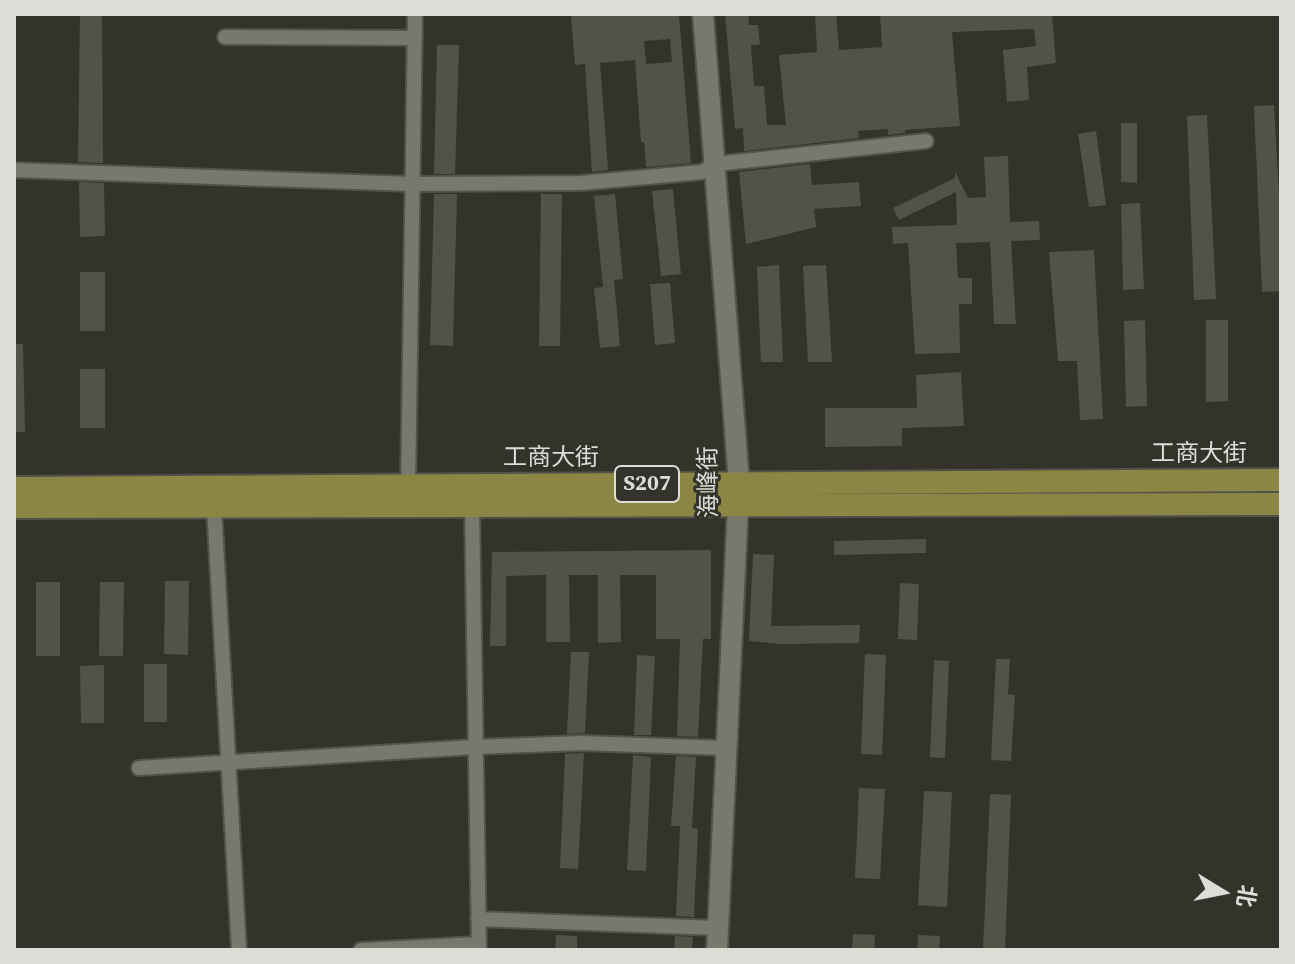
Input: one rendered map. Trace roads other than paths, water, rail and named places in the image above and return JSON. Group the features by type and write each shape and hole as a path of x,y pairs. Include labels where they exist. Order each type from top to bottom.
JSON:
{"main road":[{"name":"工商大街","path":"14,488 408,496 738,494 1281,480"},
{"name":"工商大街","path":"14,507 214,507 408,496 472,507 738,494 1281,504"}],"street":[{"path":"408,496 415,14"},
{"name":"海峰街","path":"703,14 738,494 717,950"},
{"path":"225,37 415,38"},
{"path":"14,170 412,184 581,183 702,172 716,164 926,141"},
{"path":"214,507 239,950"},
{"path":"361,950 479,947 472,507"},
{"path":"139,768 582,743 726,748"},
{"path":"478,919 718,928"}]}
